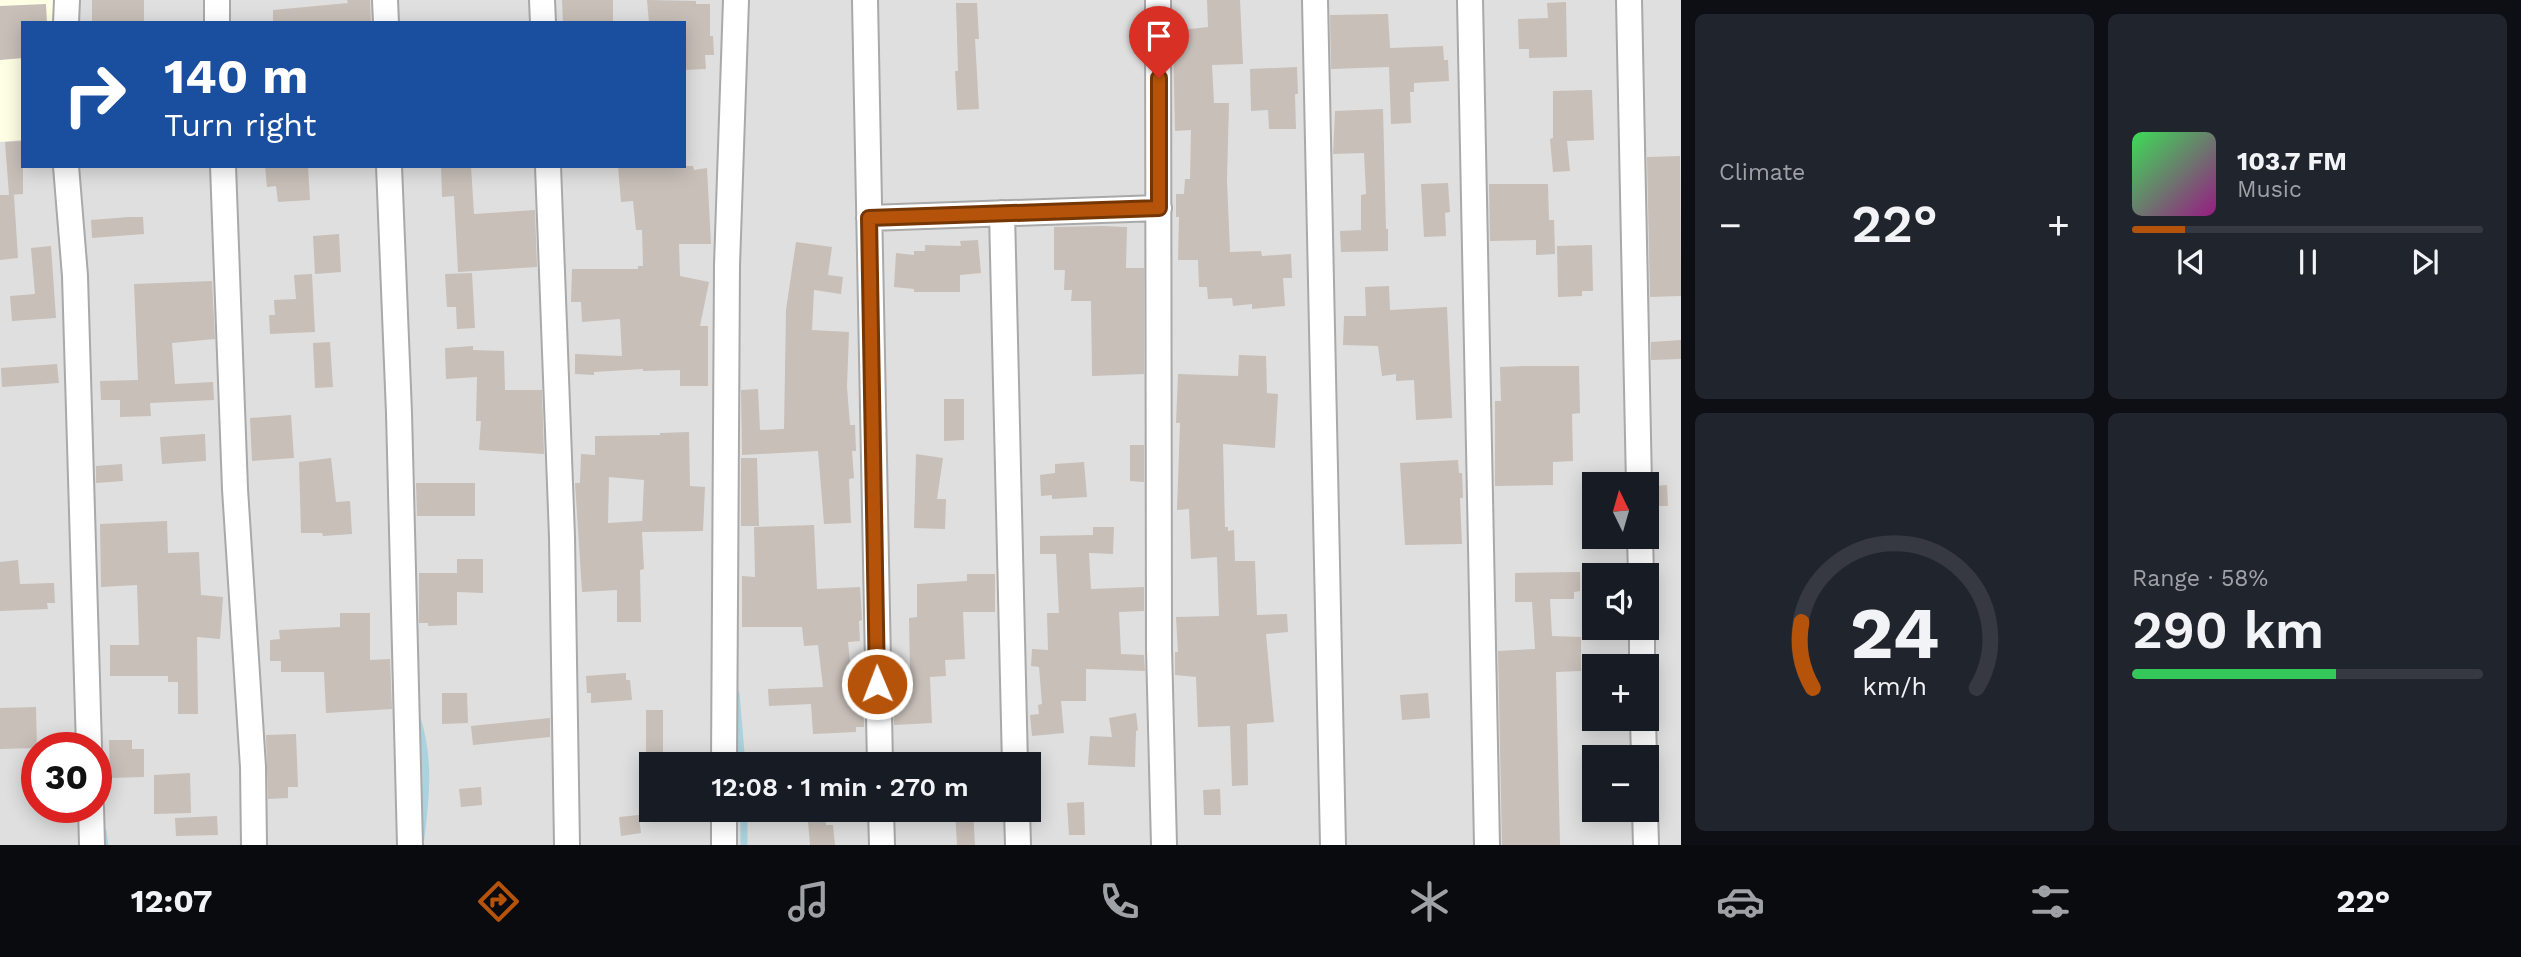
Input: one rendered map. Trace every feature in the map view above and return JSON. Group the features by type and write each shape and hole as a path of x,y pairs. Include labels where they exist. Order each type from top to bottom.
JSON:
{"street":[{"path":"66,21 67,0"},
{"path":"217,0 218,21"},
{"path":"385,0 386,21"},
{"path":"542,0 543,21"},
{"path":"724,752 727,265 736,0"},
{"path":"865,0 880,752"},
{"path":"1158,0 1159,649 1164,845"},
{"path":"1315,0 1333,845"},
{"path":"1470,0 1487,845"},
{"path":"1629,0 1639,472"},
{"path":"66,168 75,276 89,732"},
{"path":"223,168 235,476 253,767 254,845"},
{"path":"389,168 399,413 410,845"},
{"path":"548,168 562,537 567,845"},
{"path":"869,218 1159,208"},
{"path":"1002,213 1015,752"},
{"path":"724,822 724,845"},
{"path":"881,822 882,845"},
{"path":"1017,822 1018,845"},
{"path":"1645,822 1646,845"},
{"path":"91,823 92,845"}],"shaded area":[{"path":"0,0 1681,0 1681,845 0,845"},
{"path":"0,0 59,0 58,21 21,21 21,140 0,142"}],"building":[{"path":"92,0 144,0 144,21 92,21"},
{"path":"347,0 370,0 371,21 273,21 273,10 348,3"},
{"path":"562,0 613,0 613,21 563,21"},
{"path":"647,0 696,1 696,4 710,4 710,36 713,36 714,55 705,55 706,69 686,70 686,21 649,21"},
{"path":"1207,0 1240,0 1243,64 1212,65 1214,103 1229,103 1227,180 1230,252 1261,251 1262,256 1291,254 1292,278 1283,278 1285,306 1252,309 1252,304 1233,306 1232,298 1208,299 1207,287 1199,287 1198,260 1178,260 1179,217 1176,217 1176,194 1184,194 1185,179 1190,179 1191,130 1175,131 1173,43 1183,42 1182,30 1208,27"},
{"path":"1566,2 1567,57 1529,58 1529,49 1519,49 1518,19 1548,18 1547,3"},
{"path":"956,3 977,3 979,39 975,39 979,109 957,110"},
{"path":"46,4 47,21 21,21 21,58 0,60 0,6"},
{"path":"1388,14 1390,48 1443,46 1444,60 1448,60 1449,81 1414,83 1414,92 1410,92 1411,123 1391,124 1389,67 1331,69 1330,15"},
{"path":"1297,67 1296,129 1269,129 1268,110 1251,111 1250,69"},
{"path":"1592,90 1594,140 1567,141 1570,171 1553,172 1550,139 1553,138 1553,91"},
{"path":"1383,109 1388,251 1341,252 1340,231 1361,230 1361,195 1366,194 1364,153 1333,154 1335,111"},
{"path":"21,141 23,194 9,195 5,142"},
{"path":"1680,156 1681,296 1650,297 1647,157"},
{"path":"265,168 308,168 310,200 278,202 276,186 267,187"},
{"path":"441,168 471,168 474,214 535,210 537,267 458,272 454,196 442,197"},
{"path":"618,168 707,168 711,244 679,244 680,276 709,282 700,326 708,326 708,386 680,386 680,370 643,369 594,372 594,375 575,374 575,354 622,356 620,319 582,322 581,302 571,302 572,269 638,269 638,266 643,266 642,230 636,230 633,201 621,202"},
{"path":"1448,183 1450,212 1445,213 1446,236 1424,237 1421,184"},
{"path":"1489,184 1548,184 1549,220 1554,220 1555,254 1536,255 1536,240 1490,241"},
{"path":"0,195 14,195 18,258 0,260"},
{"path":"143,217 144,234 92,238 91,220"},
{"path":"1054,227 1127,227 1126,268 1144,268 1144,374 1092,376 1091,301 1071,301 1072,290 1064,290 1065,270 1054,270"},
{"path":"339,234 341,272 315,274 313,236"},
{"path":"978,240 981,273 960,275 960,292 914,292 914,289 894,287 896,253 914,255 914,251 925,251 925,245 961,246 960,241"},
{"path":"796,242 832,247 828,275 843,277 841,294 814,290 812,330 849,332 847,387 850,425 855,425 856,451 852,451 854,478 849,479 851,523 824,524 818,451 742,455 741,390 758,389 760,430 784,429 786,310"},
{"path":"1592,245 1593,291 1582,291 1582,296 1558,297 1557,246"},
{"path":"51,246 56,318 12,321 10,296 35,294 31,248"},
{"path":"472,273 475,328 457,329 456,307 447,307 445,274"},
{"path":"312,274 315,332 270,334 269,315 275,315 274,300 296,299 294,275"},
{"path":"212,281 215,339 172,343 175,384 213,382 214,400 150,403 151,416 120,417 120,400 101,400 100,381 138,380 134,284"},
{"path":"1389,286 1390,310 1447,307 1452,418 1416,420 1414,380 1396,381 1396,374 1382,376 1378,346 1343,345 1344,316 1366,316 1365,287"},
{"path":"1681,340 1681,359 1651,360 1651,342"},
{"path":"330,342 333,387 315,388 313,343"},
{"path":"473,346 473,350 504,351 505,390 542,390 544,454 479,450 481,421 476,421 477,377 446,379 445,348"},
{"path":"1239,355 1266,356 1267,393 1278,394 1275,448 1223,444 1225,527 1228,527 1228,531 1234,530 1235,561 1255,561 1257,615 1287,614 1288,632 1266,634 1274,722 1247,724 1248,785 1232,786 1230,726 1198,727 1196,677 1175,675 1175,652 1178,652 1176,617 1219,616 1217,557 1191,559 1189,509 1177,510 1180,423 1176,423 1178,374 1238,376"},
{"path":"57,364 59,383 2,387 1,368"},
{"path":"1579,366 1580,413 1572,414 1573,461 1553,462 1553,485 1495,486 1495,401 1501,401 1500,367"},
{"path":"944,399 964,399 964,440 944,441"},
{"path":"291,415 294,458 252,461 250,418"},
{"path":"689,432 690,486 705,487 703,531 642,532 644,569 640,570 641,622 617,622 617,590 582,592 575,483 580,483 581,454 595,455 595,436","holes":["609,477 644,480 642,526 642,521 608,523"]},
{"path":"205,434 206,461 162,464 160,437"},
{"path":"1130,445 1144,445 1144,482 1130,481"},
{"path":"916,454 943,458 937,499 946,499 945,529 914,528"},
{"path":"331,458 336,502 350,501 352,534 323,536 322,533 301,533 299,462"},
{"path":"741,458 757,458 759,526 741,526"},
{"path":"1458,460 1459,473 1462,473 1462,544 1405,545 1400,463"},
{"path":"1084,462 1087,497 1052,499 1052,495 1041,496 1040,475 1055,473 1055,464"},
{"path":"122,464 123,481 96,483 96,466"},
{"path":"416,483 475,483 475,516 417,516"},
{"path":"1667,485 1668,506 1659,506 1659,486"},
{"path":"167,521 168,553 199,552 201,595 223,597 220,639 197,637 198,714 178,714 178,682 168,682 168,676 110,676 110,645 139,645 137,585 101,587 100,524"},
{"path":"814,525 817,589 860,587 860,641 848,642 852,681 863,680 864,727 856,727 856,732 813,734 811,704 769,706 768,689 823,687 818,645 804,646 802,627 742,627 742,576 755,577 754,527"},
{"path":"1093,527 1114,527 1113,554 1089,553 1091,589 1144,587 1144,611 1119,612 1121,654 1144,655 1145,671 1086,669 1086,701 1061,701 1064,733 1032,736 1030,715 1039,714 1038,705 1042,704 1039,667 1031,666 1032,649 1048,650 1047,613 1059,613 1056,554 1040,554 1040,536 1093,535"},
{"path":"457,559 483,559 483,593 457,592 457,625 428,626 428,623 419,623 419,573 457,573"},
{"path":"18,560 20,584 54,583 55,603 47,603 48,609 0,611 0,562"},
{"path":"1580,572 1580,591 1574,592 1574,599 1550,599 1552,636 1581,637 1581,671 1556,672 1560,845 1502,845 1498,651 1535,649 1532,602 1515,602 1515,573"},
{"path":"967,574 995,574 995,612 963,612 965,659 945,660 946,676 930,677 932,723 894,725 893,672 910,670 909,618 917,617 917,584 967,581"},
{"path":"340,613 370,613 370,660 390,659 392,709 326,713 324,672 281,672 281,661 270,661 270,640 280,639 279,630 340,627"},
{"path":"626,673 626,680 630,680 632,700 591,703 591,693 587,693 586,676"},
{"path":"442,693 467,693 468,723 442,724"},
{"path":"1428,693 1430,718 1402,720 1400,695"},
{"path":"36,707 37,732 21,732 21,748 0,749 0,708"},
{"path":"646,710 663,710 663,752 646,752"},
{"path":"1136,713 1138,730 1135,767 1088,765 1090,736 1112,737 1109,718"},
{"path":"550,718 550,737 473,745 471,726"},
{"path":"296,734 298,787 288,787 288,798 268,799 266,735"},
{"path":"112,740 132,740 132,749 144,749 144,777 112,778"},
{"path":"190,773 191,813 154,814 154,775"},
{"path":"481,787 482,805 461,807 459,789"},
{"path":"1220,789 1221,815 1204,815 1203,790"},
{"path":"1084,802 1085,835 1069,835 1067,803"},
{"path":"639,815 641,833 621,836 619,817"},
{"path":"217,816 218,835 176,836 175,818"},
{"path":"808,822 833,825 835,845 810,845"},
{"path":"956,822 974,822 975,845 957,845"}],"waterway":[{"path":"736,693 741,752"},
{"path":"417,718 425,763 421,838"},
{"path":"744,822 744,845"},
{"path":"103,831 105,845"}],"route":[{"path":"877,684 869,218 1159,208 1159,78"}]}
